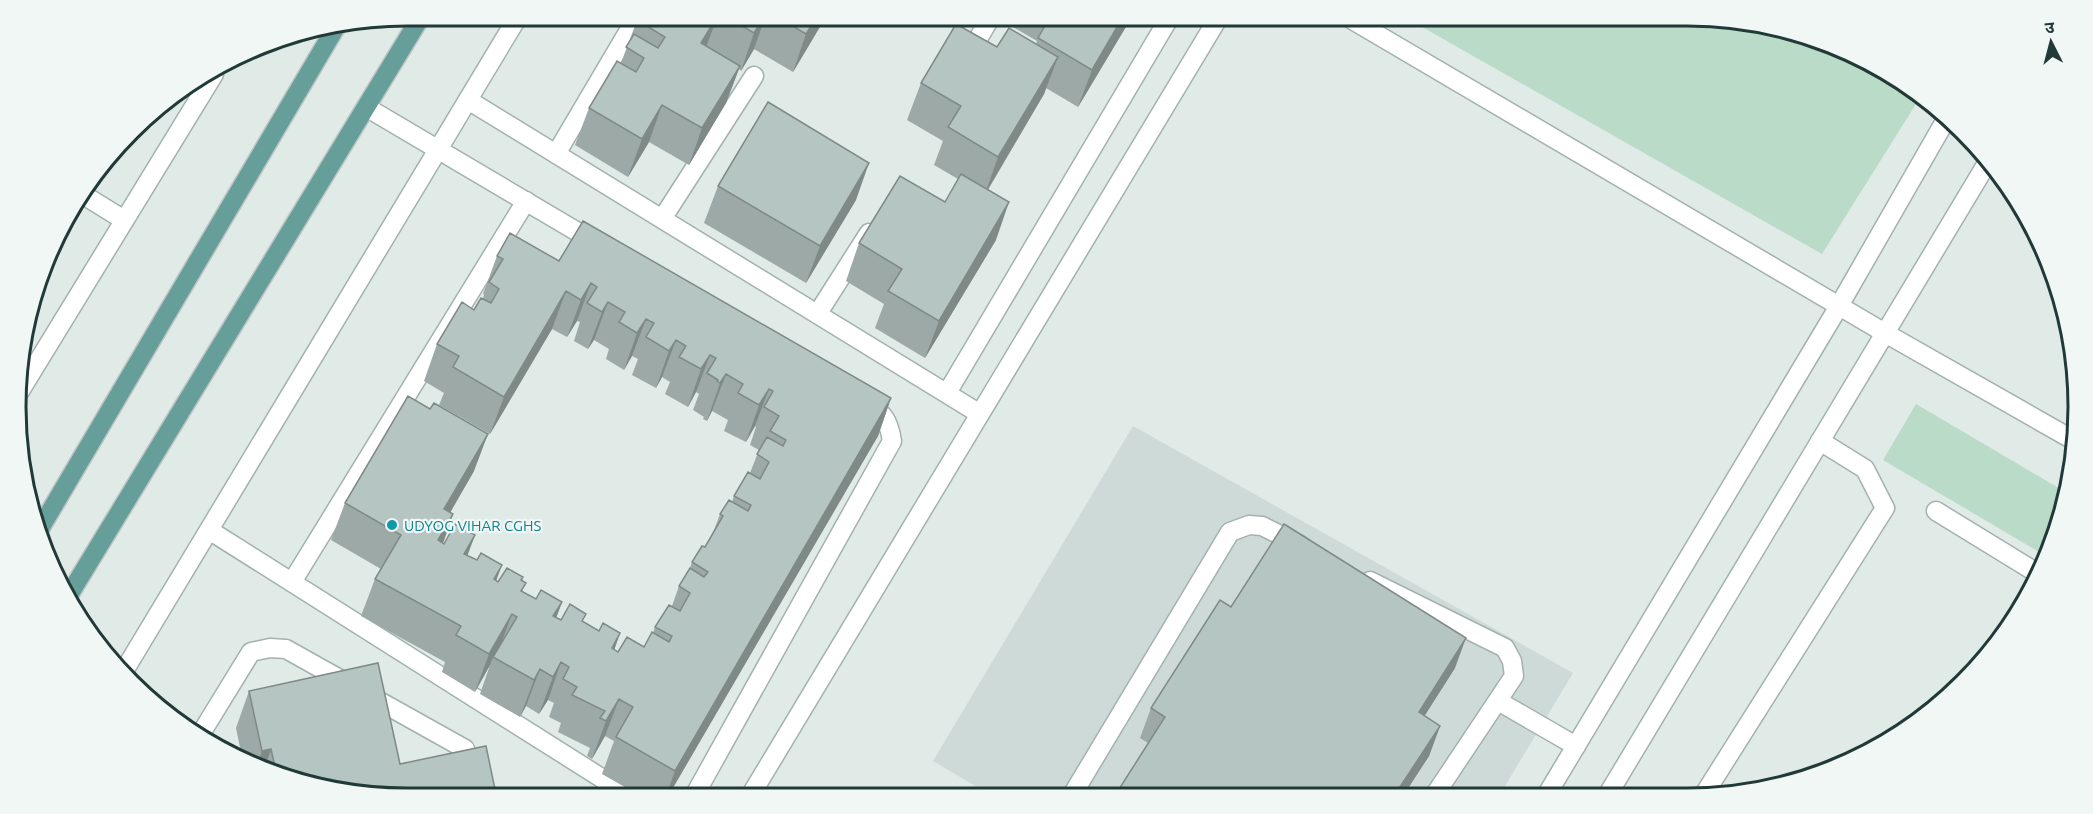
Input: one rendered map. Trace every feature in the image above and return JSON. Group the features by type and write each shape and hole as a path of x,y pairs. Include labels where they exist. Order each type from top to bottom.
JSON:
{"main road":[{"path":"72,589 415,26"},
{"path":"44,523 332,33"}],"street":[{"path":"127,666 512,26"},
{"path":"556,154 632,26"},
{"path":"968,56 986,26"},
{"path":"947,393 1164,26"},
{"path":"755,788 1213,26"},
{"path":"1363,26 1884,333 2066,436"},
{"path":"662,219 754,76"},
{"path":"26,381 210,81"},
{"path":"468,100 980,414"},
{"path":"366,107 611,252"},
{"path":"1551,788 1839,306 1943,125"},
{"path":"1612,788 1984,169"},
{"path":"88,198 124,220"},
{"path":"292,582 526,201"},
{"path":"818,313 880,214"},
{"path":"699,788 892,441 890,425 876,409 855,397"},
{"path":"403,402 421,412"},
{"path":"1708,788 1885,508 1865,469 1820,441"},
{"path":"1936,511 2031,569"},
{"path":"1076,788 1230,532 1249,525 1262,526 1315,553"},
{"path":"209,530 617,788"},
{"path":"1357,574 1505,648 1512,661 1514,676 1439,788"},
{"path":"204,730 251,652 270,648 286,649 465,749"},
{"path":"1498,701 1576,746"}],"shaded area":[{"path":"1133,426 1573,673 1504,788 979,788 933,761"}],"green space":[{"path":"1420,26 1711,26 1785,38 1832,55 1877,77 1917,103 1822,254"},
{"path":"1916,404 2059,488 2055,506 2039,552 1883,460"}],"building":[{"path":"647,26 711,26 701,43 740,66 702,128 662,105 642,139 589,108 617,61 636,72 644,58 626,47 634,34 658,48 665,37"},
{"path":"742,26 758,26 754,33"},
{"path":"793,26 811,26 806,34"},
{"path":"955,26 960,26 997,47 1009,28 1058,57 998,157 948,127 961,106 921,83"},
{"path":"1045,26 1118,26 1092,70 1038,38"},
{"path":"768,102 869,163 820,246 718,186"},
{"path":"961,174 1009,202 939,321 888,291 902,269 859,243 900,176 945,202"},
{"name":"UDYOG VIHAR CGHS","path":"583,221 891,398 675,771 616,737 633,707 619,699 606,721 600,718 605,711 572,695 577,687 563,679 569,667 561,662 553,677 540,669 534,680 493,657 517,617 512,614 489,654 456,635 461,626 375,579 401,535 345,503 408,396 430,409 434,403 488,434 444,509 453,514 438,540 444,544 455,524 475,535 464,554 477,560 481,553 502,565 494,579 498,582 507,568 523,577 521,580 526,583 521,591 536,599 541,590 562,602 553,616 561,620 570,604 586,614 582,621 599,631 603,623 620,633 612,648 618,652 627,637 644,647 652,632 669,642 672,636 655,627 669,605 680,611 690,593 679,586 690,568 704,577 708,572 692,562 702,546 705,547 723,516 720,514 729,500 748,511 751,505 734,496 748,472 760,479 769,462 757,454 767,437 783,446 786,440 770,431 779,416 764,407 773,391 769,389 759,405 738,393 743,384 726,374 720,383 707,373 716,358 710,355 701,369 679,357 686,346 676,340 669,351 646,337 654,323 646,319 637,333 619,322 625,312 608,302 602,312 587,303 597,287 591,283 581,300 566,291 504,397 453,367 459,356 437,344 462,302 474,310 481,298 491,303 499,289 489,282 503,259 497,256 510,233 559,261"},
{"path":"1284,524 1466,638 1419,712 1440,726 1399,788 1120,788 1165,717 1151,708 1220,600 1231,607"},
{"path":"378,663 400,764 486,746 495,788 382,788 308,776 274,764 271,749 262,751 249,691"}],"place":[{"name":"UDYOG VIHAR CGHS","path":"392,525"}]}
